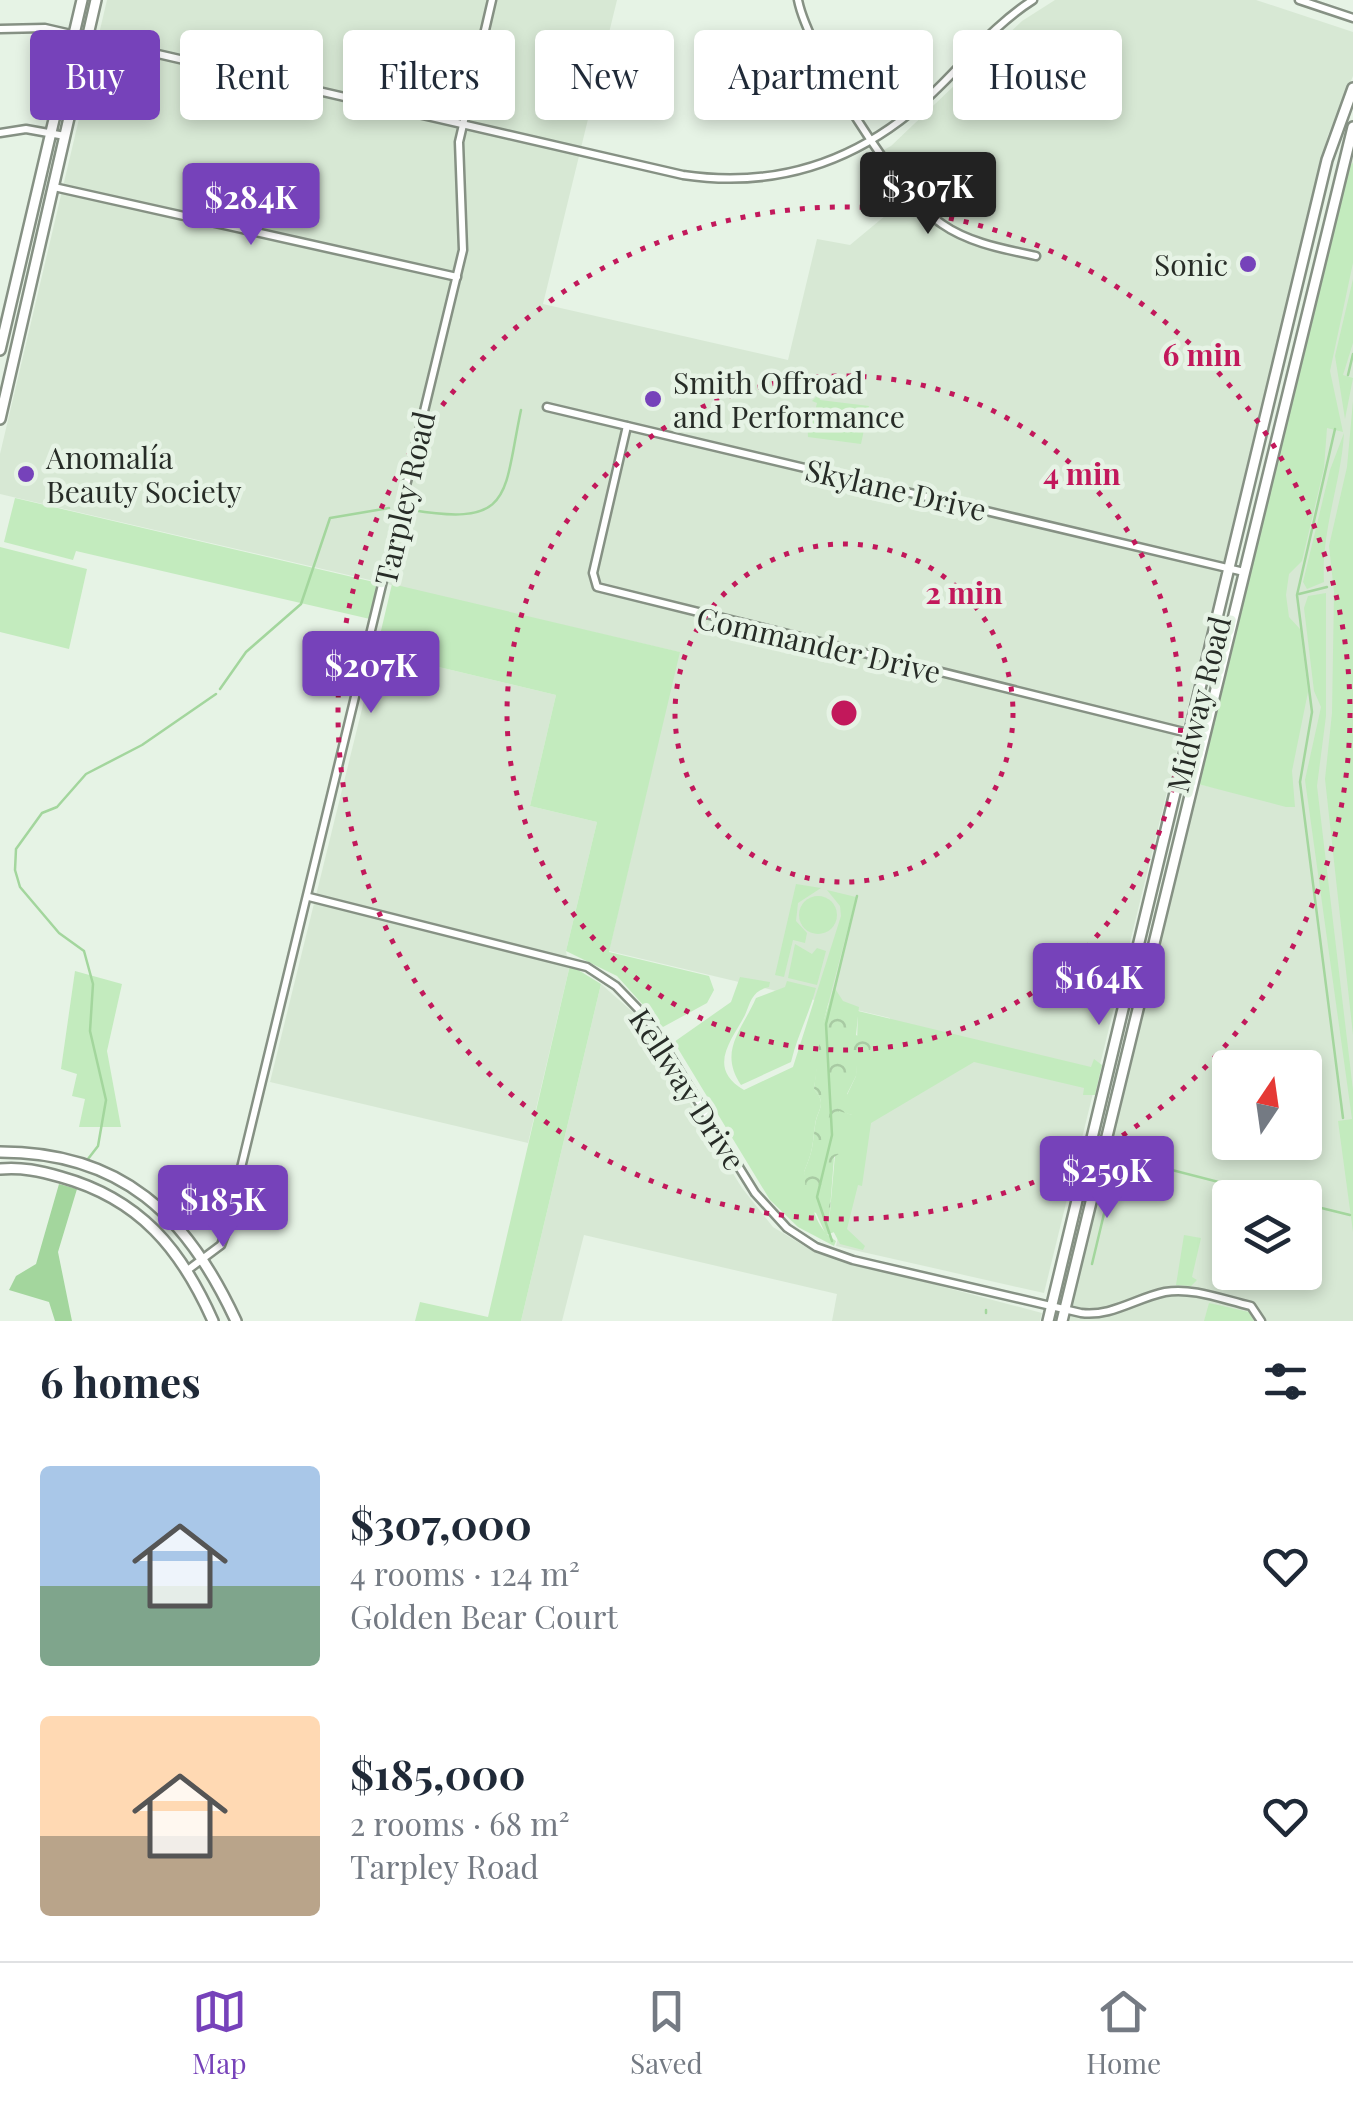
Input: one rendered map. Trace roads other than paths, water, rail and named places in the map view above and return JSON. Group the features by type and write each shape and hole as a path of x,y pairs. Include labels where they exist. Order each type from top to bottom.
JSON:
{"main road":[{"path":"75,30 82,0"},
{"path":"90,30 96,0"},
{"name":"Midway Road","path":"1048,1321 1304,255 1332,145 1353,88"},
{"path":"0,350 52,120"},
{"path":"0,418 70,120"},
{"name":"Midway Road","path":"1064,1315 1353,127"},
{"path":"1332,145 1346,150"},
{"path":"1304,255 1319,258"},
{"path":"1288,324 1303,327"},
{"path":"1265,424 1279,427"},
{"path":"1136,958 1150,962"},
{"path":"1100,1107 1114,1111"},
{"path":"0,1152 72,1158 131,1185 182,1229 205,1258 236,1321"},
{"path":"31,1169 33,1152"},
{"path":"0,1169 31,1169 80,1182 122,1201 161,1233 189,1269 212,1321"}],"street":[{"name":"Tarpley Road","path":"189,1269 221,1246 225,1234 457,277 464,235 458,161 462,124 492,0"},
{"path":"798,0 805,28 908,194 939,222 972,240 1036,256"},
{"path":"160,54 683,175 732,180 771,178 818,167 873,141 1033,0"},
{"path":"1300,0 1353,18"},
{"path":"0,29 53,30"},
{"path":"0,133 49,132 66,136"},
{"path":"54,187 457,277"},
{"path":"0,360 13,362"},
{"name":"Skylane Drive","path":"547,406 1244,572"},
{"name":"Commander Drive","path":"628,426 592,573 596,587 1204,736"},
{"name":"Kellway Drive","path":"308,897 554,956 601,974 646,1018 755,1193 787,1228 836,1255 1051,1306 1064,1315 1094,1315 1182,1290 1252,1306 1262,1321"}],"waterway":[{"path":"1348,375 1353,354"},
{"path":"412,510 470,514 487,508 498,498 511,464 521,410"},
{"path":"1335,429 1297,595 1312,712 1300,782 1343,1118"},
{"path":"220,689 246,652 301,604 330,518 389,508"},
{"path":"1299,594 1327,587"},
{"path":"88,1159 98,1146 106,1100 90,1031 93,984 84,951 59,933 20,887 15,870 16,849 42,813 57,807 86,774 142,745 216,694"},
{"path":"832,1241 817,1197 832,1135 826,1024 857,896"},
{"path":"1110,1183 1113,1170 1137,1161 1212,1180"},
{"path":"1092,1264 1108,1197"},
{"path":"1322,1208 1350,1215"}],"place":[{"name":"Sonic","path":"1248,264"},
{"name":"Smith Offroad and Performance","path":"653,399"},
{"name":"Anomalía Beauty Society","path":"26,474"}]}
